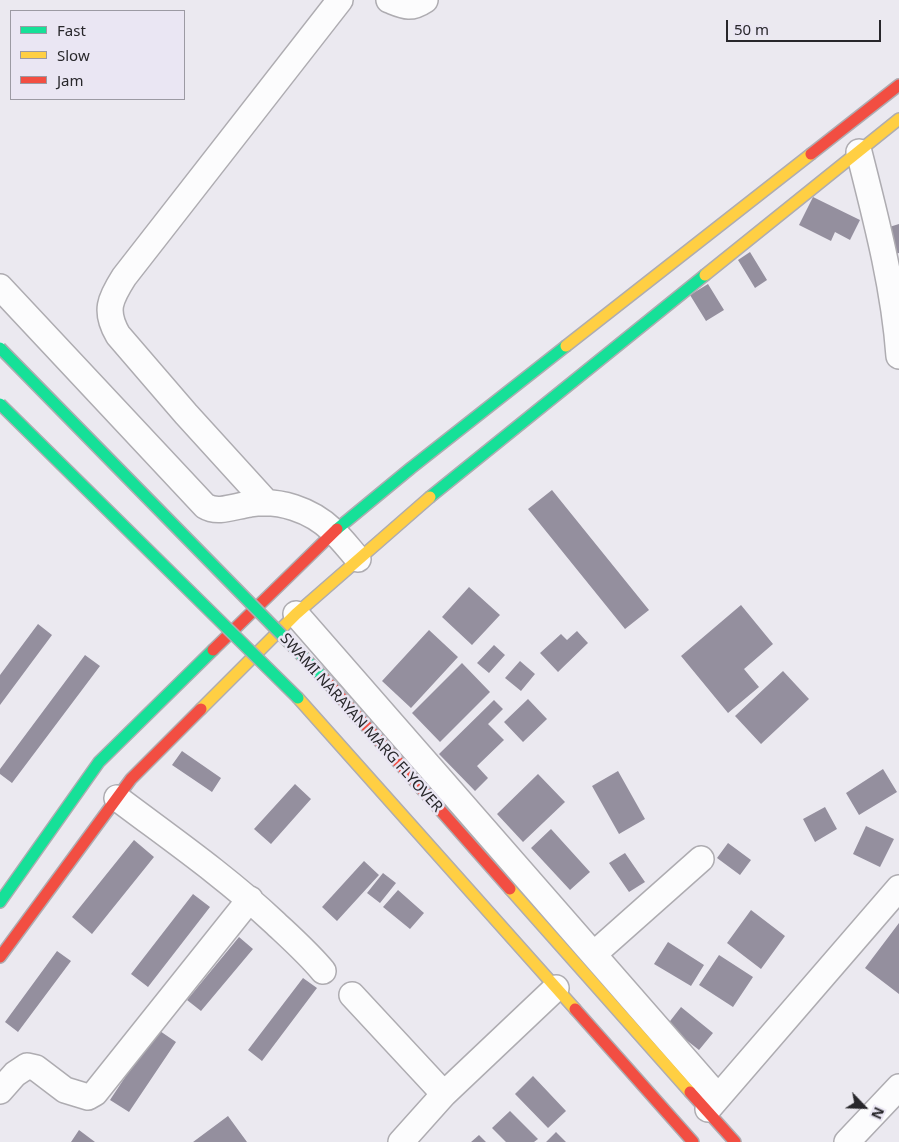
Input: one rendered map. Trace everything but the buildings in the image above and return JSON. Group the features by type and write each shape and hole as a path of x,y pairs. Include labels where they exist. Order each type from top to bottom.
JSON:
{"street":[{"path":"267,503 186,414 118,335 111,323 109,309 113,293 124,276 340,0"},
{"path":"389,0 404,6 413,7 426,0"},
{"path":"0,902 99,762 334,532 411,468 899,85"},
{"path":"0,957 131,779 296,614 432,495 899,119"},
{"path":"859,152 889,225 899,356"},
{"path":"0,287 205,506 214,510 252,503 267,503 300,509 319,520 334,532 358,560"},
{"name":"SWAMI NARAYAN MARG FLYOVER","path":"0,348 322,676 712,1104 735,1142"},
{"name":"SWAMI NARAYAN MARG FLYOVER","path":"0,404 298,698 693,1142"},
{"path":"296,614 594,954 712,1104 899,888"},
{"path":"117,798 250,900 308,953 323,971"},
{"path":"594,954 701,859"},
{"path":"0,1091 15,1074 27,1066 36,1068 65,1090 88,1096 96,1093 250,900"},
{"path":"401,1142 444,1094 556,988"},
{"path":"352,995 444,1094"},
{"path":"847,1142 899,1087"}],"traffic: fast":[{"path":"430,497 705,275"},
{"path":"337,529 566,346"},
{"path":"0,348 322,676"},
{"path":"0,404 298,698"},
{"path":"0,902 99,762 213,650"}],"traffic: slow":[{"path":"705,275 899,119"},
{"path":"566,346 811,154"},
{"path":"201,709 296,614 430,497"},
{"path":"298,698 575,1009"},
{"path":"510,889 690,1092"}],"traffic: jam":[{"path":"811,154 899,85"},
{"path":"213,650 337,529"},
{"path":"322,676 510,889"},
{"path":"0,957 131,779 201,709"},
{"path":"575,1009 693,1142"},
{"path":"690,1092 735,1142"}]}
